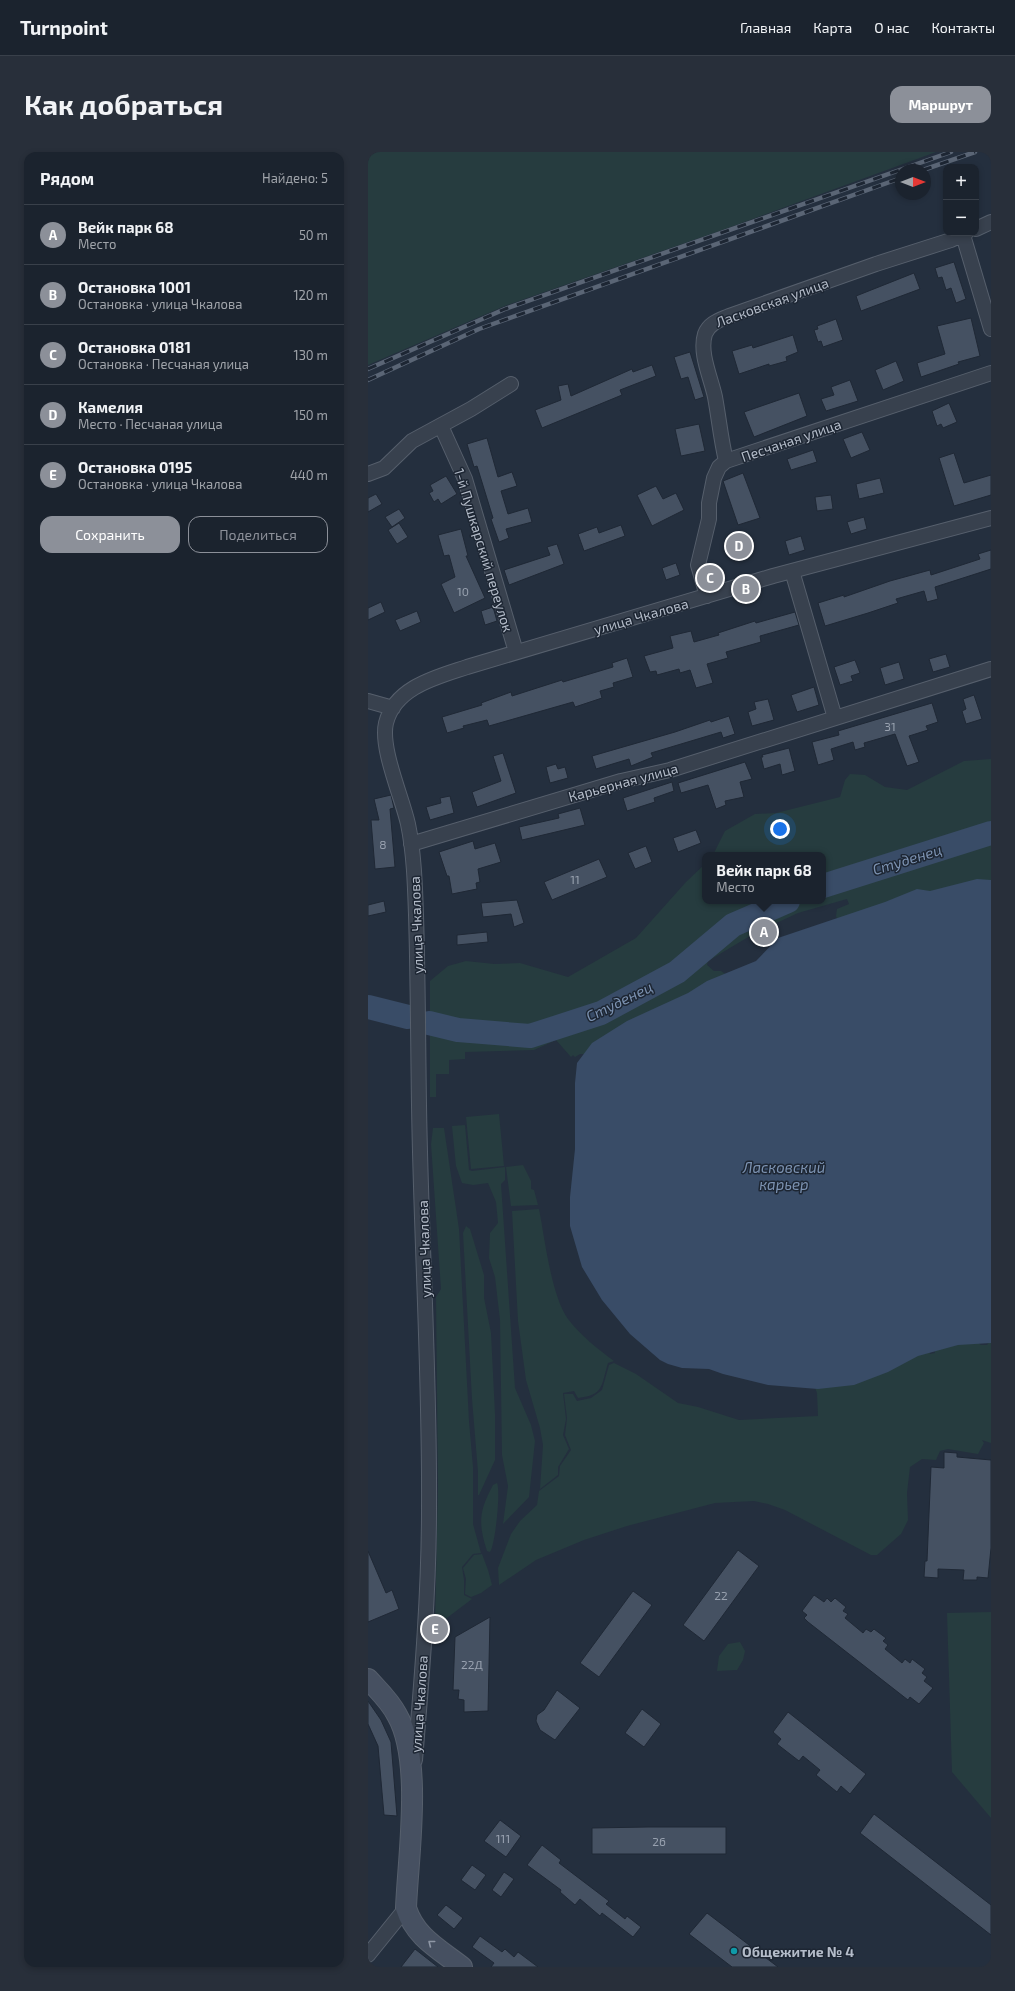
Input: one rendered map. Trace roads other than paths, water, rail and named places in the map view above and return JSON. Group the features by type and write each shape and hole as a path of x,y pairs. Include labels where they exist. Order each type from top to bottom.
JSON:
{"main road":[{"path":"368,1679 393,1708 405,1732 410,1760 412,1794 406,1908 416,1930 462,1967"}],"street":[{"path":"979,228 991,222"},
{"name":"Ласковская улица","path":"726,461 720,438 715,398 704,347 705,334 713,323 729,316 959,236"},
{"path":"966,236 991,329"},
{"name":"Песчаная улица","path":"707,596 698,565 709,519 709,503 714,478 720,467 726,461 991,373"},
{"path":"368,474 384,468 412,441 441,426 511,384"},
{"name":"1-й Пушкарский переулок","path":"441,426 465,479 516,652"},
{"name":"улица Чкалова","path":"412,1794 426,1608 429,1509 426,1314 419,1104 416,918 411,844 406,818 385,740 386,722 398,700 408,692 423,683 467,667 792,571 991,518"},
{"path":"792,571 835,718"},
{"name":"Карьерная улица","path":"411,844 621,780 670,770 991,669"},
{"path":"368,701 394,708"},
{"path":"368,1955 406,1908"}],"water":[{"name":"Ласковский карьер","path":"977,879 991,880 991,1343 958,1345 918,1356 888,1372 854,1385 818,1389 768,1385 709,1369 682,1368 660,1360 630,1334 602,1300 582,1267 570,1226 570,1197 575,1149 575,1083 577,1063 592,1043 627,1021 688,993 707,981 756,961 778,938 885,902 917,889 930,891"}],"waterway":[{"name":"Студенец","path":"826,885 991,833"},
{"name":"Студенец","path":"429,1023 458,1030 530,1036 601,1013 677,972 733,925 781,904"},
{"name":"Студенец","path":"368,1007 408,1017"}],"railway":[{"path":"368,369 505,309 951,152"},
{"path":"931,167 975,152"},
{"path":"368,380 479,329 895,180"}],"place":[{"name":"Камелия","path":"739,546"},
{"name":"Остановка 0181","path":"710,578"},
{"name":"Остановка 1001","path":"746,589"},
{"name":"Вейк парк 68","path":"764,932"},
{"name":"Остановка 0195","path":"435,1629"},
{"name":"Общежитие № 4","path":"734,1951"}]}
